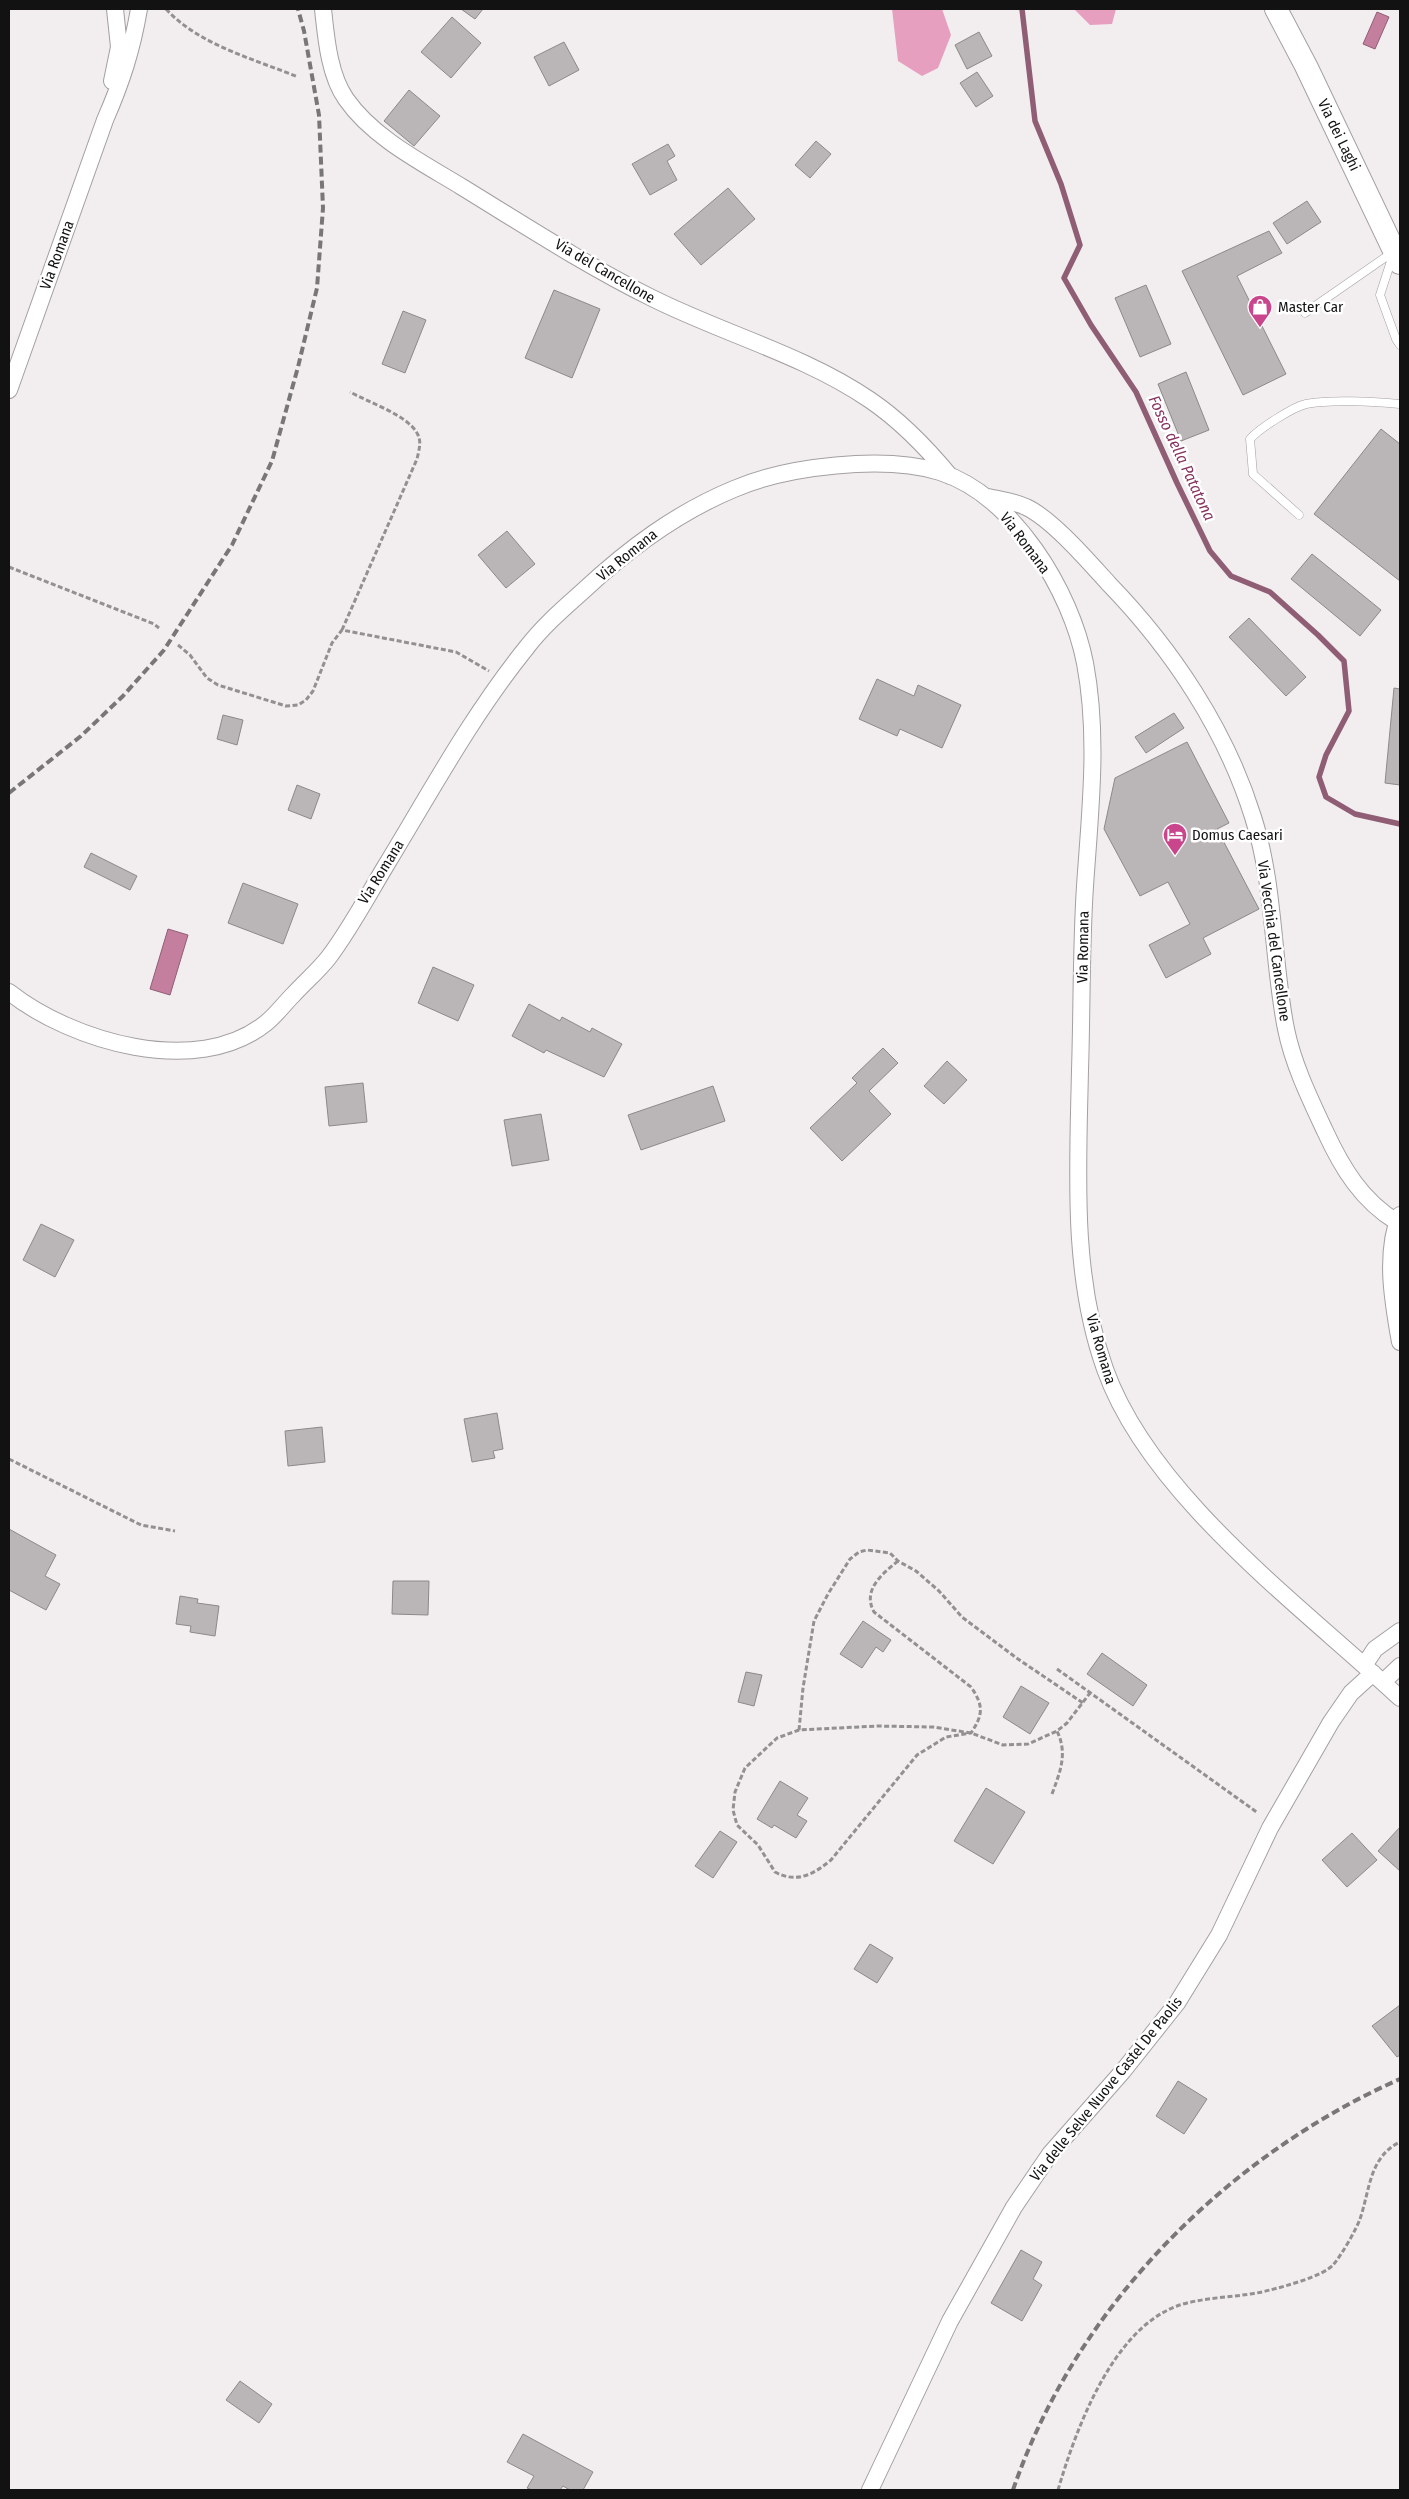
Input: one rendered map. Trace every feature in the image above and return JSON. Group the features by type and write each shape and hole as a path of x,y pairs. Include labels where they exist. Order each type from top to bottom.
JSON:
{"main road":[{"name":"Via dei Laghi","path":"1276,9 1306,66 1397,257"}],"street":[{"name":"Via Romana","path":"105,120 119,47 115,9"},
{"name":"Via Romana","path":"9,390 105,120 133,48 139,9"},
{"name":"Via del Cancellone","path":"323,9 327,40 339,85 354,110 383,136 488,203 630,286 691,316 790,358 856,392 884,410 912,434 950,476"},
{"name":"Via Romana","path":"9,992 28,1007 75,1031 149,1048 184,1050 209,1047 232,1041 263,1025 329,957 501,681 538,633 616,560 671,521 704,502 757,480 802,469 864,465 918,468 950,476 987,497 1019,530 1059,590 1077,632 1088,684 1093,774 1084,906 1078,1210 1082,1265 1099,1350 1114,1392 1139,1437 1174,1483 1228,1541 1400,1698"},
{"name":"Via Vecchia del Cancellone","path":"987,497 1023,505 1031,510 1090,564 1152,633 1217,728 1253,817 1267,877 1274,946 1286,1031 1300,1072 1332,1145 1350,1178 1371,1203 1399,1219"},
{"path":"1399,1219 1393,1253 1393,1288 1400,1342"},
{"path":"1400,1631 1375,1649 1374,1673 1400,1666"},
{"name":"Via delle Selve Nuove Castel De Paolis","path":"870,2490 950,2321 999,2232 1050,2154 1124,2071 1177,2003 1219,1935 1273,1823 1339,1708 1351,1693 1374,1673"}],"lane":[{"path":"1305,313 1397,257"},
{"path":"1397,257 1380,295 1396,339 1400,344"},
{"path":"1299,515 1253,474 1250,439 1260,428 1305,404 1371,402 1400,404"}],"path":[{"path":"166,9 176,20 193,32 298,77"},
{"path":"178,645 190,655 208,678 218,685 286,706 298,705 306,700 313,691 332,642 342,630 417,460 420,444 417,433 408,422 350,392"},
{"path":"9,567 154,624 159,628"},
{"path":"342,630 456,652 485,668 501,681"},
{"path":"9,1459 141,1525 175,1531"},
{"path":"799,1730 803,1688 814,1621 850,1559 859,1552 877,1550 890,1553 898,1561 916,1571 962,1617 1018,1659 1083,1703"},
{"path":"898,1561 886,1570 872,1587 869,1604 874,1612 971,1687 980,1700 981,1710 977,1724 971,1733 946,1737 917,1755 832,1860 817,1871 795,1878 783,1876 775,1872 758,1845 744,1835 736,1825 733,1810 735,1792 745,1768 777,1738 799,1730 896,1726 933,1727 971,1733 986,1740 1008,1745 1028,1744 1057,1731 1067,1723 1090,1693"},
{"path":"1058,1669 1273,1823"},
{"path":"1052,1794 1058,1780 1063,1753 1057,1731"},
{"path":"1058,2490 1100,2381 1134,2337 1158,2314 1180,2305 1258,2294 1301,2281 1332,2266 1360,2221 1373,2169 1384,2152 1400,2142"}],"shaded area":[{"path":"892,9 942,9 951,35 938,68 922,76 898,61"},
{"path":"1074,9 1116,9 1112,24 1090,25"},
{"path":"1377,12 1389,17 1375,49 1363,44"},
{"path":"168,929 188,935 170,995 150,989"}],"building":[{"path":"461,9 483,9 475,19"},
{"path":"452,17 481,43 451,78 421,52"},
{"path":"979,32 992,56 967,69 955,45"},
{"path":"564,42 579,70 549,86 534,57"},
{"path":"977,72 993,96 976,107 960,83"},
{"path":"409,90 440,116 414,146 384,121"},
{"path":"816,141 831,154 810,178 795,165"},
{"path":"668,144 675,156 667,161 677,180 650,195 632,164"},
{"path":"728,188 755,219 701,265 674,234"},
{"path":"1307,201 1321,222 1287,244 1273,223"},
{"path":"1269,231 1282,253 1237,276 1286,374 1243,395 1182,271"},
{"path":"1146,285 1171,344 1140,357 1115,298"},
{"path":"554,290 600,309 572,378 525,358"},
{"path":"403,311 426,320 405,373 382,364"},
{"path":"1186,372 1209,430 1181,441 1158,384"},
{"path":"1381,429 1400,444 1400,581 1314,514"},
{"path":"507,531 535,564 506,588 478,555"},
{"path":"1312,554 1381,610 1360,636 1291,579"},
{"path":"1249,618 1306,677 1286,696 1229,637"},
{"path":"877,679 914,696 918,685 961,705 942,748 900,729 897,736 859,719"},
{"path":"1394,688 1400,689 1400,785 1385,783"},
{"path":"1174,713 1184,728 1146,753 1135,737"},
{"path":"223,715 243,720 237,745 217,739"},
{"name":"Domus Caesari","path":"1187,742 1229,823 1217,829 1259,909 1203,938 1211,954 1166,978 1149,945 1190,924 1168,882 1140,896 1104,829 1115,778"},
{"path":"297,785 320,794 311,819 288,810"},
{"path":"91,853 137,876 130,890 84,867"},
{"path":"243,883 298,904 283,944 228,923"},
{"path":"433,967 474,985 458,1021 418,1003"},
{"path":"529,1004 560,1021 562,1017 590,1032 592,1028 622,1044 604,1077 546,1050 544,1053 512,1036"},
{"path":"883,1048 898,1063 869,1091 891,1114 842,1161 810,1128 857,1083 852,1078"},
{"path":"947,1061 967,1080 944,1104 924,1086"},
{"path":"363,1083 367,1122 329,1126 325,1087"},
{"path":"713,1086 725,1121 641,1150 628,1115"},
{"path":"541,1114 549,1160 512,1166 504,1120"},
{"path":"41,1224 74,1240 55,1277 23,1260"},
{"path":"497,1413 503,1449 493,1451 495,1458 472,1462 464,1419"},
{"path":"322,1427 325,1462 288,1466 285,1431"},
{"path":"9,1529 56,1555 45,1576 60,1584 46,1610 9,1590"},
{"path":"393,1581 429,1581 428,1615 392,1614"},
{"path":"180,1596 198,1599 197,1603 219,1606 215,1636 190,1632 191,1626 176,1624"},
{"path":"863,1621 891,1640 883,1652 876,1647 862,1668 840,1654"},
{"path":"1102,1653 1147,1685 1133,1706 1087,1674"},
{"path":"746,1672 762,1675 754,1706 738,1702"},
{"path":"1021,1686 1049,1703 1030,1734 1003,1717"},
{"path":"780,1781 808,1798 797,1815 807,1821 796,1838 774,1825 772,1828 757,1819"},
{"path":"986,1788 1025,1812 993,1864 954,1841"},
{"path":"1400,1827 1400,1871 1378,1851"},
{"path":"720,1831 737,1842 713,1878 695,1866"},
{"path":"1352,1833 1377,1860 1347,1887 1322,1860"},
{"path":"870,1944 893,1958 877,1983 854,1969"},
{"path":"1400,2005 1400,2055 1397,2057 1372,2026"},
{"path":"1178,2081 1207,2099 1184,2134 1156,2116"},
{"path":"1021,2250 1042,2262 1033,2279 1042,2285 1022,2321 991,2303"},
{"path":"240,2381 272,2404 259,2423 226,2400"},
{"path":"523,2434 593,2472 583,2490 570,2490 563,2486 560,2490 532,2490 527,2488 534,2476 507,2462"}],"waterway":[{"name":"Fosso della Patatona","path":"1022,9 1035,121 1061,184 1080,245 1064,278 1091,325 1136,392 1210,551 1231,576 1270,592 1344,661 1349,711 1326,755 1319,777 1326,797 1355,814 1400,824"}],"railway":[{"path":"9,793 81,736 123,696 164,650 232,545 272,461 317,288 323,208 319,115 304,31 298,9"},
{"path":"1013,2490 1040,2423 1075,2360 1117,2300 1164,2245 1217,2195 1275,2150 1336,2111 1400,2079"}],"place":[{"name":"Master Car","path":"1260,328"},
{"name":"Domus Caesari","path":"1175,856"}]}
